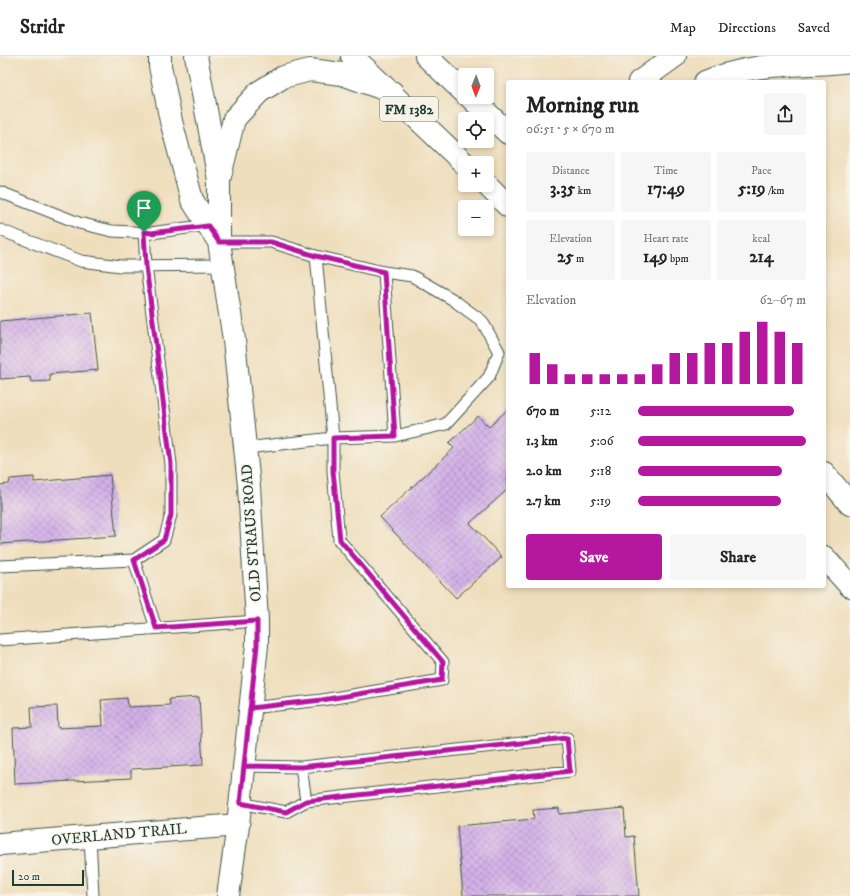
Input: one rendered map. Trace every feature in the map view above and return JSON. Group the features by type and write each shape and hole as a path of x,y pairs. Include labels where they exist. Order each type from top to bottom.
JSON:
{"street":[{"name":"OLD STRAUS ROAD","path":"160,56 160,66 171,121 192,200 213,234 222,265 234,340 246,448 257,621 257,645 238,825 228,896"},
{"name":"OLD STRAUS ROAD","path":"196,56 219,180 213,234"},
{"name":"FM 1382","path":"352,56 392,92 458,157"},
{"name":"FM 1382","path":"426,56 458,86"},
{"path":"643,80 676,56"},
{"path":"710,80 755,62 836,63 850,61"},
{"path":"219,180 234,120 258,92 283,77 310,70 342,74 392,92"},
{"path":"477,104 506,131"},
{"path":"494,192 506,204"},
{"path":"826,475 850,504"},
{"path":"826,559 850,586"},
{"name":"OVERLAND TRAIL","path":"0,844 238,825"}],"lane":[{"path":"0,192 79,223 112,231 213,234 271,242 316,256 384,272 412,276 458,304 482,321 499,352 489,377 446,424 395,436 333,438 246,448"},
{"path":"0,230 81,261 121,266 222,265"},
{"path":"0,566 134,560 164,540 171,515 171,464 146,266 144,232"},
{"path":"250,708 322,700 442,680 443,662 340,540 333,471 333,438 316,256"},
{"path":"384,272 395,436"},
{"path":"134,560 156,628"},
{"path":"0,640 257,621"},
{"path":"240,803 286,812 306,801 570,771 567,738 301,767 244,766"},
{"path":"301,767 306,801"},
{"path":"90,837 93,896"}],"building":[{"path":"92,313 98,370 50,374 50,381 31,382 30,377 0,379 0,321"},
{"path":"506,411 506,491 470,523 502,557 456,598 380,517 454,448 449,443 478,416 489,427"},
{"path":"110,475 116,536 0,544 0,485 9,484 10,479 34,477 34,482"},
{"path":"199,697 203,765 131,769 131,778 15,784 13,728 32,727 31,707 57,706 58,728 103,726 101,700 127,698 128,707 170,705 169,699"},
{"path":"559,808 559,814 624,808 626,837 634,836 639,896 463,896 457,826 534,819 533,810"}],"route":[{"path":"144,232 146,266 171,464 171,515 164,540 134,560 156,628 257,621 257,645 240,803 286,812 306,801 570,771 567,738 301,767 244,766 250,708 322,700 442,680 443,662 340,540 333,471 333,438 395,436 384,272 316,256 271,242 219,242 208,226 151,233 144,232"}]}
